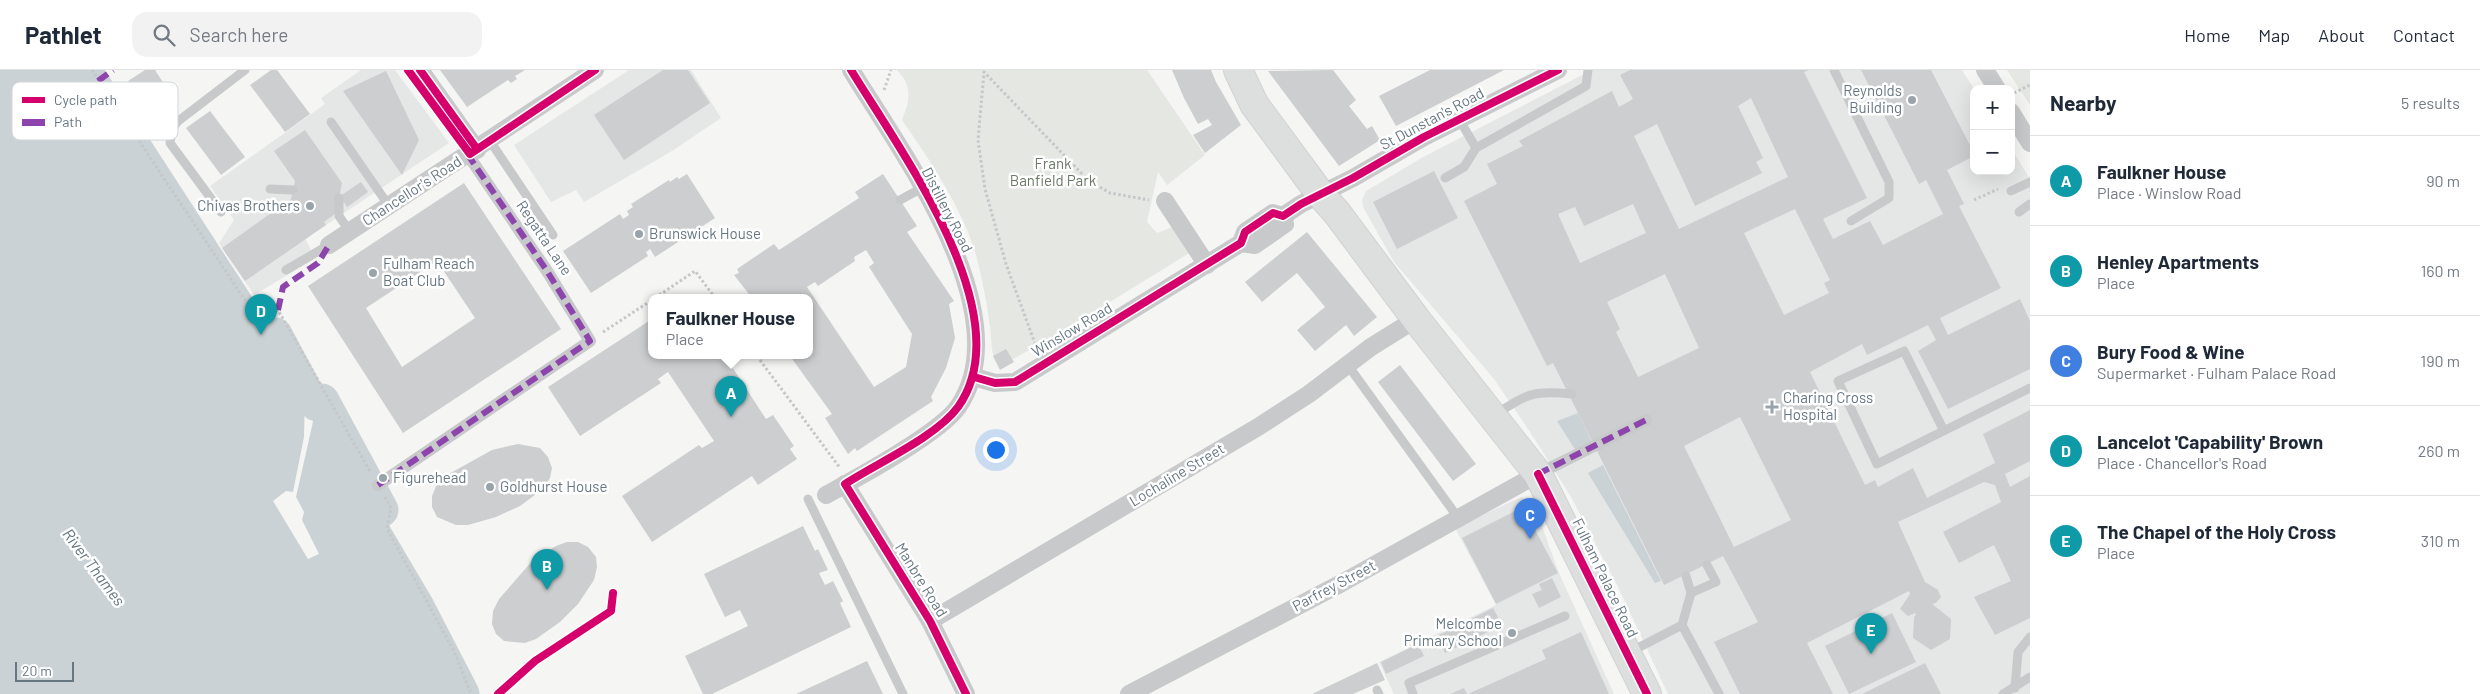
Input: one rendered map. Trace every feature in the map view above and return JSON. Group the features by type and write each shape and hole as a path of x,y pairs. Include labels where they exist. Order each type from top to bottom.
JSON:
{"main road":[{"name":"Fulham Palace Road","path":"1238,70 1254,104 1321,195 1337,213 1416,319 1538,474 1647,694"}],"street":[{"path":"420,70 478,149"},
{"name":"Chancellor's Road","path":"329,246 478,149 594,70"},
{"name":"Distillery Road","path":"851,70 922,188 949,240 968,287 976,328 977,348 974,377"},
{"name":"St Dunstan's Road","path":"1321,195 1459,119 1558,70"},
{"path":"1985,70 1994,85"},
{"path":"2015,119 2030,143"},
{"name":"Regatta Lane","path":"478,149 590,341"},
{"name":"Winslow Road","path":"974,377 995,383 1015,382 1241,243 1245,232 1273,213 1283,216 1301,204 1321,195"},
{"path":"1164,201 1207,265"},
{"name":"Lochaline Street","path":"930,621 1258,427 1309,394 1347,364 1416,319"},
{"path":"378,485 590,341"},
{"path":"826,495 930,432 947,419 958,407 974,377"},
{"path":"1538,474 1646,420"},
{"name":"Parfrey Street","path":"1129,694 1459,519 1538,474"},
{"name":"Manbre Road","path":"847,483 930,621 966,694"}],"lane":[{"path":"178,123 245,70"},
{"path":"1445,178 1464,167 1476,148 1586,86 1588,70"},
{"path":"1834,70 1889,182 1889,198 1851,220"},
{"path":"1459,119 1476,148"},
{"path":"332,122 390,206"},
{"path":"170,140 170,143 221,212"},
{"path":"478,149 553,236"},
{"path":"2011,191 2030,182"},
{"path":"900,200 922,188"},
{"path":"270,190 293,190"},
{"path":"339,198 339,216 350,232"},
{"path":"2019,212 2030,204"},
{"path":"286,270 329,246"},
{"path":"1944,431 1904,351 1838,381 1877,464 1944,431 2030,388"},
{"path":"1347,364 1459,519"},
{"path":"1494,416 1528,394 1550,391 1572,394"},
{"path":"808,499 903,694"},
{"path":"1691,593 1716,582 1707,565"},
{"path":"1686,576 1691,593 1682,625 1719,694"},
{"path":"1414,694 1408,683 1566,616"},
{"path":"1627,653 1682,625"},
{"path":"2015,688 2018,652 2030,637"},
{"path":"2003,694 2015,688 2030,676"}],"path":[{"path":"92,70 100,82"},
{"path":"984,71 1088,180 1110,193 1164,201"},
{"path":"984,71 978,140 985,189 994,229 1018,301 1033,342 1045,362"},
{"path":"2015,92 2030,85"},
{"path":"138,140 258,320 278,310 330,405 391,508 387,529 454,650 471,694"},
{"path":"1974,200 1990,193"},
{"path":"660,294 695,271 712,294"},
{"path":"590,341 648,302"},
{"path":"759,359 847,483"}],"shaded area":[{"path":"361,70 395,70 449,143 305,239 316,258 254,295 219,243 234,220 210,186 325,104 321,98"},
{"path":"629,70 691,70 721,118 672,151 584,202 576,190 551,202 514,145"},
{"name":"Charing Cross Hospital","path":"1592,70 1962,70 1971,85 1970,175 2015,175 2015,155 2030,179 2030,694 1668,694 1619,589 1571,497 1494,379 1394,262 1363,207 1362,200 1366,191 1425,156"},
{"name":"Melcombe Primary School","path":"1521,497 1534,504 1559,573 1614,694 1394,694 1379,662 1496,605 1455,528"}],"green space":[{"name":"Frank Banfield Park","path":"897,70 1147,70 1205,155 1167,185 1158,172 1147,222 1157,233 1175,226 1191,252 1055,336 999,367 993,353 989,318 976,255 954,202 902,120 907,106 908,88"},
{"path":"2007,70 2030,70 2030,105"}],"water":[{"name":"River Thames","path":"0,70 84,70 92,82 12,82 12,140 129,140 261,343 275,335 305,391 317,404 322,401 381,510 365,520 417,607 462,694 0,694"},
{"path":"1578,413 1593,444 1576,451 1557,421"},
{"path":"1603,465 1661,581 1655,583 1588,473"}],"pier":[{"path":"305,391 317,404 296,497 304,512 302,520 319,554 308,559 273,501 286,491 293,492 304,437"}],"building":[{"path":"145,70 155,70 163,82 129,82"},
{"path":"271,70 277,70 310,114 285,132 250,85"},
{"path":"440,70 525,70 515,76 517,79 511,83 508,80 467,107"},
{"path":"663,70 688,70 710,103 624,160 594,115"},
{"path":"1172,70 1211,70 1241,125 1205,153 1193,135 1212,125 1208,119 1198,124"},
{"path":"1333,70 1356,100 1349,106 1367,129 1372,126 1380,140 1339,166 1268,71"},
{"path":"1430,70 1504,70 1396,126 1379,96"},
{"name":"Charing Cross Hospital","path":"1630,70 1809,70 1804,72 1867,198 1823,219 1833,239 1870,221 1883,245 1943,214 1926,180 1919,184 1861,70 1931,70 1970,145 1970,158 1947,170 1964,204 1959,206 2001,288 1940,318 1948,335 2020,299 2030,321 2030,369 1948,409 1918,351 1936,340 1928,325 1867,355 1862,344 1810,372 1865,485 1875,480 1878,487 1913,468 1927,498 1995,463 1983,434 2030,410 2030,461 2005,474 2010,487 2030,476 2030,618 1995,635 1974,597 2011,581 1994,545 1959,563 1943,532 2001,502 1995,485 1984,482 1898,522 1925,582 1938,590 1941,597 1936,603 1932,604 1951,619 1950,639 1931,650 1913,638 1914,617 1916,615 1915,613 1908,616 1900,609 1910,594 1909,591 1807,643 1833,694 1740,694 1714,642 1758,622 1723,556 1664,585 1553,363 1547,366 1464,201 1497,184 1487,164 1523,146 1519,141 1612,91 1619,107 1633,99 1620,75","holes":["1751,98 1788,177 1679,229 1634,136 1657,124 1695,206 1762,173 1756,162 1763,158 1738,106","1633,204 1646,233 1580,263 1558,214 1575,207 1584,226","1795,209 1830,280 1824,283 1829,293 1784,315 1744,233","1665,274 1699,348 1638,377 1616,332 1620,329 1607,302","1740,417 1791,520 1734,547 1684,446"]},
{"path":"386,71 419,140 402,175 343,91"},
{"path":"210,111 245,157 221,175 186,128"},
{"name":"Chivas Brothers","path":"305,130 342,183 336,213 324,222 326,225 245,281 222,248 291,199 295,181 274,151"},
{"path":"1434,171 1458,218 1397,249 1373,202"},
{"name":"Brunswick House","path":"687,174 715,218 655,257 650,249 646,252 648,256 591,293 563,251 620,214 623,219 629,215 627,211 633,207 631,204 669,180 670,182 677,177 679,179"},
{"path":"883,174 917,226 907,232 954,301 949,304 955,338 946,368 931,397 933,401 857,451 855,448 848,454 825,418 832,414 792,359 813,359 813,296 874,387 906,367 912,334 869,267 874,263 866,250 854,257 855,261 818,286 815,282 807,287 812,294 749,294 734,275 739,273 737,269 774,244 779,250 859,198 855,192"},
{"path":"361,182 368,192 347,207 340,196"},
{"path":"464,183 561,329 403,433 308,286","holes":["437,261 475,318 402,367 366,308"]},
{"path":"1307,232 1377,317 1354,336 1346,325 1315,351 1297,330 1325,307 1297,273 1262,302 1245,282"},
{"path":"648,322 648,359 727,359 766,419 773,415 794,446 790,449 797,459 758,485 752,476 652,542 622,496 699,445 702,448 714,441 668,372 658,379 661,383 580,436 548,387"},
{"path":"1006,349 1014,362 1000,370 993,356"},
{"path":"1400,365 1476,464 1453,481 1378,382"},
{"name":"Goldhurst House","path":"518,444 540,448 548,457 552,468 550,478 543,489 520,506 496,517 468,525 456,525 437,517 432,507 432,496 437,484 447,475 492,450"},
{"path":"1523,507 1558,573 1496,604 1462,538"},
{"path":"803,526 815,551 818,549 828,570 819,573 825,585 833,581 843,601 840,603 851,627 712,694 703,694 685,656 748,626 740,610 725,617 704,574"},
{"path":"567,542 578,542 588,547 596,557 597,567 594,580 578,604 560,622 536,639 525,643 504,641 496,634 492,624 493,611 499,599 533,560 556,546"},
{"path":"1552,578 1561,597 1539,608 1532,594 1542,590 1539,584"},
{"path":"1493,608 1502,625 1445,653 1437,636"},
{"path":"1892,613 1916,662 1849,694 1825,646"},
{"path":"1581,632 1609,694 1468,694 1546,659 1542,650"},
{"path":"1418,644 1424,656 1386,674 1381,662"},
{"path":"867,661 883,694 796,694"},
{"path":"1377,663 1385,680 1353,694 1312,694"},
{"path":"1925,663 1941,694 1862,694"},
{"path":"1464,688 1467,694 1450,694"}],"waterway":[{"path":"84,70 92,82"},
{"path":"129,140 261,343 275,335 305,391 317,404 322,401 381,510 365,519 417,607 462,694"}],"marked path":[{"path":"98,81 113,70"},
{"path":"378,485 590,341 547,271 468,155"},
{"path":"278,310 283,287 318,263 329,245"},
{"path":"1538,474 1646,420"}],"cycle path":[{"path":"408,70 470,154 595,70"},
{"path":"420,70 477,149"},
{"path":"851,70 923,187 947,234 965,281 975,327 974,370 958,407 936,429 845,484 930,621 966,694"},
{"path":"974,377 995,383 1015,382 1241,243 1245,232 1273,213 1283,216 1301,204 1353,178 1424,137 1558,70"},
{"path":"1538,474 1647,694"},
{"path":"498,694 535,661 611,611 613,593"}],"place":[{"name":"Reynolds Building","path":"1912,100"},
{"name":"Chivas Brothers","path":"310,206"},
{"name":"Brunswick House","path":"639,234"},
{"name":"Fulham Reach Boat Club","path":"373,273"},
{"name":"Lancelot 'Capability' Brown","path":"261,335"},
{"name":"Charing Cross Hospital","path":"1772,407"},
{"name":"Faulkner House","path":"731,417"},
{"name":"Figurehead","path":"383,478"},
{"name":"Goldhurst House","path":"490,487"},
{"name":"Bury Food & Wine","path":"1530,539"},
{"name":"Henley Apartments","path":"547,590"},
{"name":"Melcombe Primary School","path":"1512,633"},
{"name":"The Chapel of the Holy Cross","path":"1871,654"}]}
